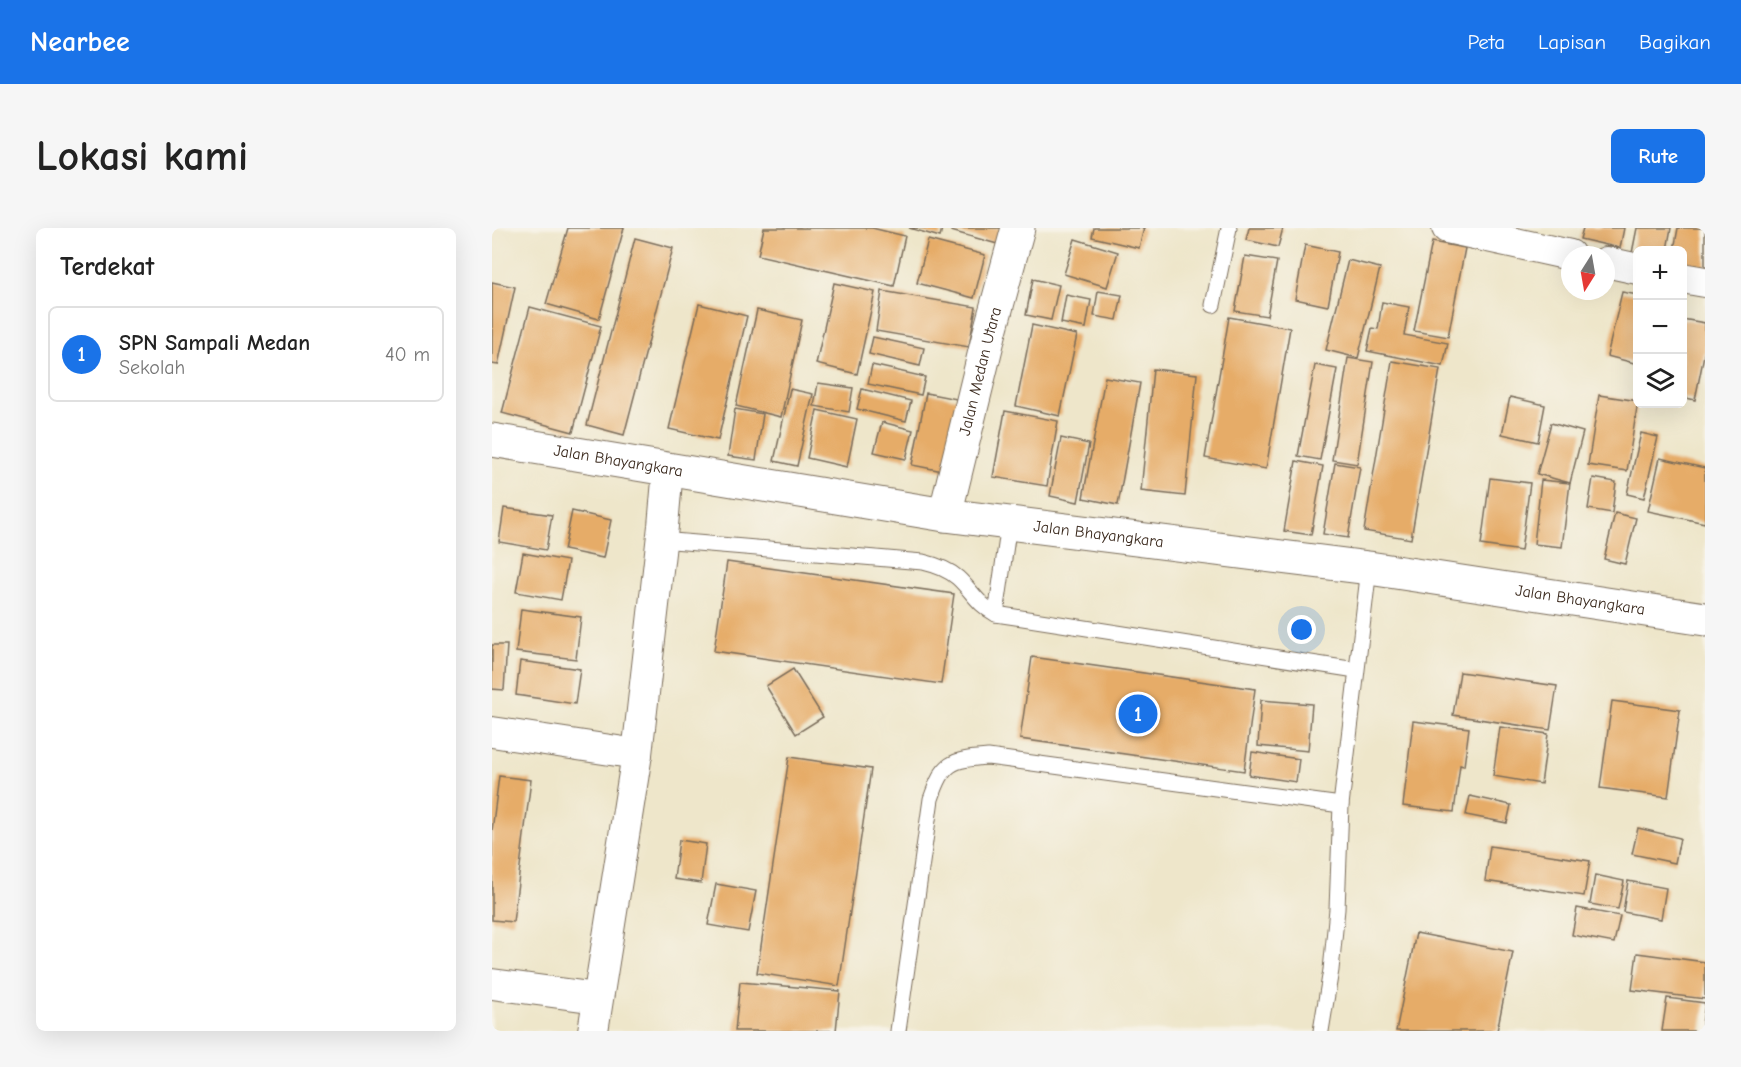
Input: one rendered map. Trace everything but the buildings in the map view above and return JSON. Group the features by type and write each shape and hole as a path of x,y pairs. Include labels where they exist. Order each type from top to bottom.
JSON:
{"main road":[{"name":"Jalan Medan Utara","path":"945,515 1018,228"},
{"name":"Jalan Bhayangkara","path":"492,440 945,515 1369,568 1705,619"}],"street":[{"path":"1448,228 1561,253"},
{"path":"1615,264 1633,268"},
{"path":"1687,279 1705,282"},
{"path":"593,1031 637,754 668,470"},
{"path":"492,732 637,754"},
{"path":"492,984 597,998"}],"lane":[{"path":"1213,305 1229,228"},
{"path":"996,614 1009,524"},
{"path":"661,540 923,562 951,573 960,580 979,603 996,614 1356,670"},
{"path":"1322,1031 1337,909 1341,805 1369,568"},
{"path":"898,1031 931,799 938,780 947,767 960,759 987,757 1341,805"}],"place":[{"name":"SPN Sampali Medan","path":"1138,714"}]}
